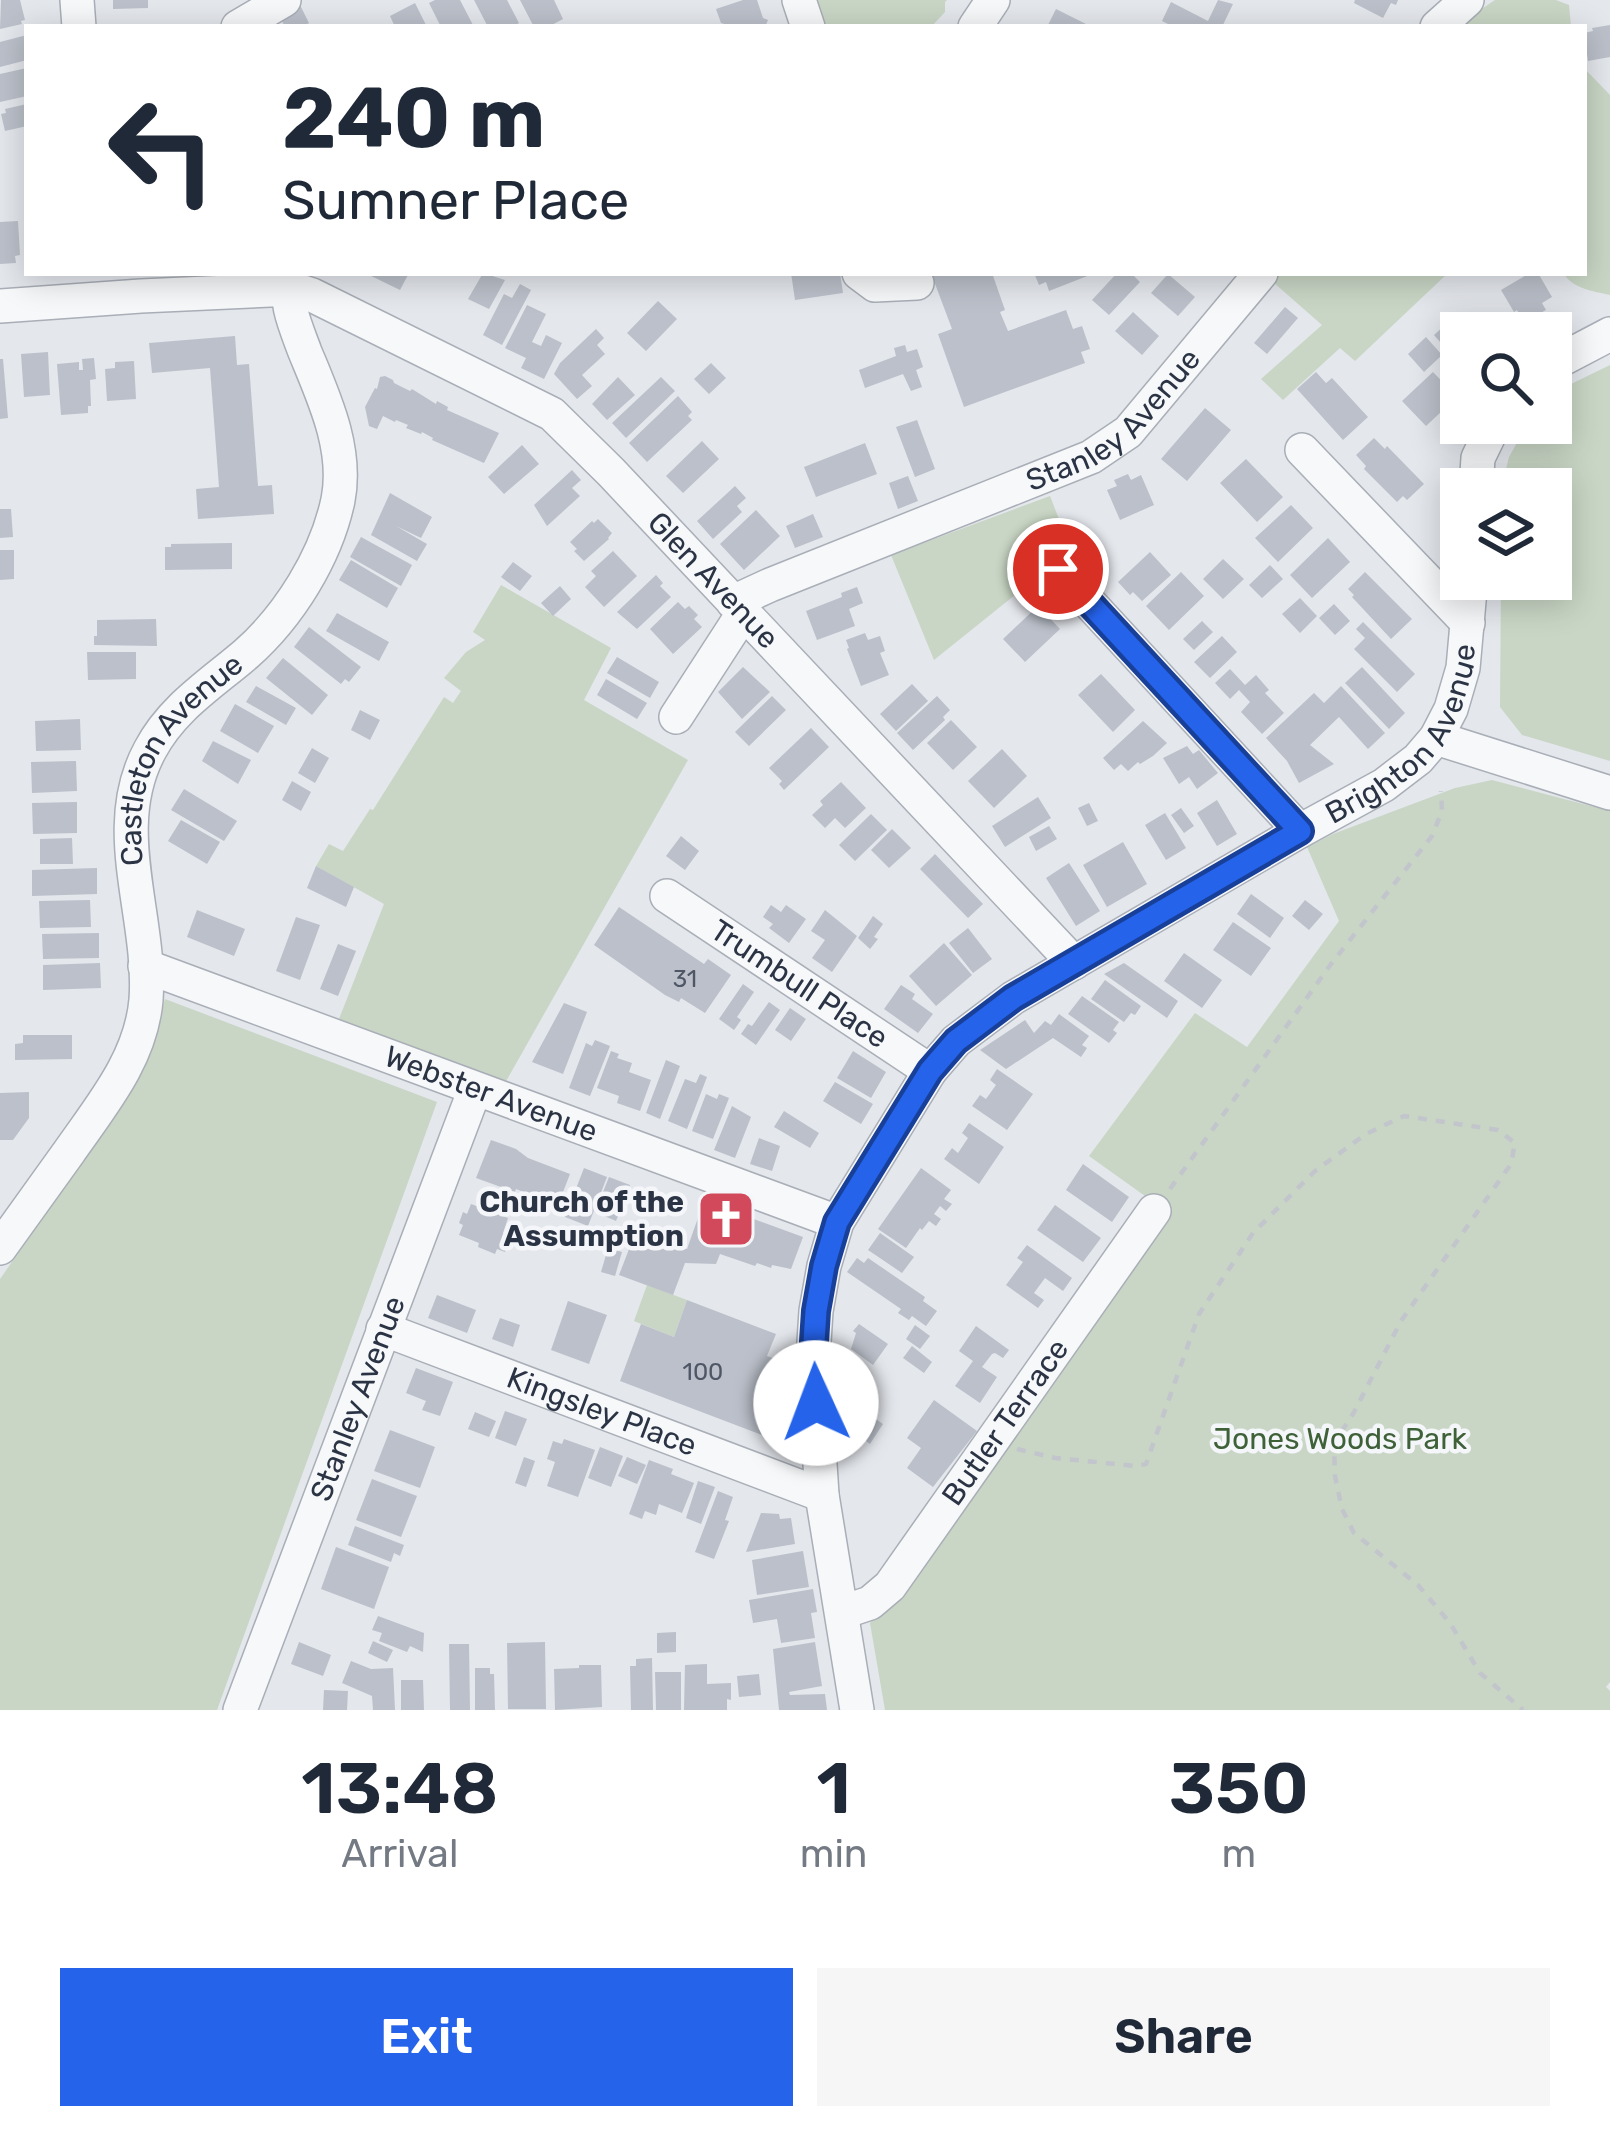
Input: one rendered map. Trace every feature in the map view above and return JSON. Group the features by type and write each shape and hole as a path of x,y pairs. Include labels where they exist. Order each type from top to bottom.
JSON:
{"street":[{"path":"243,24 284,0"},
{"path":"1440,24 1466,0"},
{"path":"863,276 875,285 917,283"},
{"name":"Stanley Avenue","path":"739,607 770,585 1091,457 1128,432 1258,276"},
{"path":"0,306 198,283 289,281"},
{"name":"Glen Avenue","path":"289,281 552,414 1074,963"},
{"name":"Castleton Avenue","path":"0,1248 116,1085 141,1028 145,966 131,838 144,761 171,719 247,653 280,616 321,550 339,494 335,433 291,314 289,281"},
{"path":"1572,354 1610,334"},
{"path":"1302,449 1468,623"},
{"path":"1058,569 1300,831"},
{"name":"Brighton Avenue","path":"856,1710 823,1495 813,1357 824,1266 837,1222 930,1071 956,1041 1013,998 1384,784 1418,759 1451,709 1463,668 1470,600"},
{"path":"676,717 739,607"},
{"path":"1436,738 1610,793"},
{"name":"Trumbull Place","path":"667,896 930,1071"},
{"name":"Webster Avenue","path":"145,966 837,1222"},
{"name":"Stanley Avenue","path":"240,1710 476,1089"},
{"name":"Butler Terrace","path":"843,1612 870,1604 890,1586 1154,1211"},
{"name":"Kingsley Place","path":"382,1329 823,1495"}],"path":[{"path":"1154,1211 1330,964 1432,836 1442,811 1442,791"},
{"path":"995,1441 1055,1459 1145,1464 1199,1314 1253,1233 1315,1172 1366,1134 1404,1116 1498,1130 1514,1143 1511,1164 1400,1321 1334,1443 1335,1476 1342,1509 1354,1533 1418,1585 1450,1623 1480,1673 1523,1710"}],"green space":[{"path":"810,0 947,0 945,12 934,24 818,24"},
{"path":"1495,0 1556,0 1569,5 1571,24 1459,24"},
{"path":"1587,71 1610,95 1610,295 1567,278 1587,276"},
{"path":"1277,276 1445,276 1355,361 1340,348 1283,400 1261,379 1322,325 1273,282"},
{"path":"1610,365 1610,761 1522,735 1500,707 1501,600 1572,600 1572,468 1506,468 1516,444 1572,444 1572,384"},
{"path":"1050,496 1071,550 934,660 891,555"},
{"path":"501,585 611,648 584,700 688,760 505,1083 339,1019 384,904 316,866 329,844 343,851 444,697 453,703 461,691 444,678 466,652 485,640 473,632"},
{"name":"Jones Woods Park","path":"1492,780 1610,811 1610,1682 1606,1687 1610,1710 885,1710 870,1623 988,1476 1165,1215 1089,1156 1195,1013 1247,1047 1339,921 1307,847 1455,788"},
{"path":"165,999 437,1102 217,1710 0,1710 0,1279 126,1099 148,1058"},
{"path":"647,1285 687,1300 674,1337 634,1321"}],"building":[{"path":"1,0 20,0 22,24 0,29"},
{"path":"113,0 148,0 148,8 113,9"},
{"path":"460,0 472,24 440,24 429,3"},
{"path":"474,0 507,0 519,23 517,24 486,24"},
{"path":"520,0 554,0 563,19 532,24"},
{"path":"757,0 768,20 766,24 724,24 716,9"},
{"path":"1218,0 1233,4 1223,24 1162,21 1171,2 1208,21"},
{"path":"1355,0 1398,0 1383,18"},
{"path":"415,3 426,24 394,24 390,16"},
{"path":"300,5 309,23 284,24 279,15"},
{"path":"1056,9 1086,24 1048,24"},
{"path":"1610,25 1610,57 1588,61 1587,32"},
{"path":"24,36 24,61 0,67 0,42"},
{"path":"24,69 24,97 0,102 0,74"},
{"path":"24,105 24,127 5,131 1,114"},
{"path":"18,221 20,255 15,256 16,263 0,264 0,222"},
{"path":"371,276 407,276 400,290"},
{"path":"481,276 505,280 489,309 468,299"},
{"path":"791,276 840,276 843,293 795,300"},
{"path":"932,276 993,276 1008,331 1066,310 1073,329 1082,326 1090,349 1081,352 1085,363 964,407 938,334 952,329"},
{"path":"1035,276 1087,276 1049,291 1046,282 1039,285"},
{"path":"1114,276 1134,276 1140,282 1109,315 1092,300"},
{"path":"1170,276 1195,297 1178,316 1151,293"},
{"path":"1525,276 1540,276 1552,297 1542,303 1546,310 1514,312 1501,290"},
{"path":"520,284 531,290 502,345 483,335 504,294 512,298"},
{"path":"658,301 677,319 646,351 627,333"},
{"path":"527,305 546,314 532,342 541,346 546,335 562,343 544,379 521,368 526,358 505,348"},
{"path":"1285,307 1298,318 1267,354 1254,343"},
{"path":"1133,312 1159,336 1142,355 1115,331"},
{"path":"596,329 604,338 597,345 605,354 582,375 592,386 577,399 554,374"},
{"path":"235,336 237,365 249,364 258,486 272,485 274,514 198,519 196,489 219,487 210,368 152,373 149,343"},
{"path":"1426,337 1440,357 1424,372 1408,354"},
{"path":"905,345 907,352 917,349 923,367 916,370 922,387 911,391 903,374 865,388 859,370 896,356 894,348"},
{"path":"48,352 50,395 24,397 21,354"},
{"path":"94,358 96,379 90,380 88,413 61,415 57,364 79,362 83,370 82,359"},
{"path":"0,359 8,418 0,419"},
{"path":"134,361 136,399 107,401 105,369 115,368 115,362"},
{"path":"711,363 726,378 709,394 694,379"},
{"path":"1316,372 1326,383 1332,378 1368,417 1343,440 1297,389"},
{"path":"1433,372 1440,379 1440,413 1426,426 1402,401"},
{"path":"380,377 499,433 484,463 396,420 383,416 377,429 369,426 365,407"},
{"path":"618,377 635,395 607,420 592,404"},
{"path":"661,377 675,391 626,438 612,423"},
{"path":"678,396 692,412 688,416 692,420 647,462 629,443"},
{"path":"1205,408 1231,430 1187,481 1161,459"},
{"path":"917,420 935,469 915,477 896,427"},
{"path":"1374,438 1424,484 1407,500 1403,496 1397,502 1356,455"},
{"path":"702,441 719,459 683,493 666,476"},
{"path":"865,443 877,474 816,497 804,467"},
{"path":"522,445 539,464 504,494 488,477"},
{"path":"1246,459 1283,497 1257,522 1220,483"},
{"path":"572,470 581,480 572,488 580,496 547,526 534,505"},
{"path":"1128,474 1131,480 1141,475 1154,505 1120,520 1107,490 1117,486 1114,480"},
{"path":"908,476 918,501 898,509 889,483"},
{"path":"735,486 746,498 737,506 742,512 713,539 697,521"},
{"path":"390,493 432,517 421,538 396,526 427,544 417,561 371,535"},
{"path":"1291,505 1313,528 1278,562 1255,538"},
{"path":"0,509 11,509 13,537 0,538"},
{"path":"756,510 780,536 744,570 720,544"},
{"path":"813,514 823,537 795,548 786,526"},
{"path":"598,519 612,533 584,561 570,542"},
{"path":"361,537 412,565 401,586 350,557"},
{"path":"1328,538 1350,562 1312,598 1290,575"},
{"path":"232,543 232,569 165,570 165,547 171,544"},
{"path":"0,550 14,550 14,579 0,580"},
{"path":"613,551 637,576 604,607 585,587 596,576 591,571"},
{"path":"1150,552 1171,575 1142,601 1118,582"},
{"path":"1223,559 1244,579 1223,599 1203,579"},
{"path":"351,560 398,588 387,608 339,580"},
{"path":"513,562 532,576 520,591 501,577"},
{"path":"1270,565 1283,579 1262,598 1249,585"},
{"path":"1181,572 1204,596 1169,630 1146,606"},
{"path":"1365,572 1412,619 1391,639 1348,589"},
{"path":"656,575 671,597 637,629 617,612"},
{"path":"560,586 571,599 553,616 541,603"},
{"path":"857,587 863,603 849,609 855,626 817,640 806,611"},
{"path":"1300,598 1317,616 1300,633 1282,614"},
{"path":"678,602 698,615 694,619 702,627 673,654 650,629"},
{"path":"1334,604 1350,621 1335,635 1319,618"},
{"path":"1038,606 1060,629 1025,662 1003,639"},
{"path":"337,613 389,642 379,661 326,631"},
{"path":"156,619 157,646 94,645 97,620"},
{"path":"1202,621 1213,632 1194,650 1183,639"},
{"path":"1363,622 1415,674 1397,692 1354,649 1365,638 1356,629"},
{"path":"309,627 361,667 349,682 345,679 341,684 294,647"},
{"path":"865,633 868,640 880,636 885,651 880,653 889,675 861,686 846,640"},
{"path":"1222,636 1237,652 1210,678 1194,662"},
{"path":"87,652 136,652 136,679 88,680"},
{"path":"617,657 659,682 650,698 607,673"},
{"path":"283,658 328,695 312,715 266,678"},
{"path":"743,667 770,692 742,719 718,692"},
{"path":"1362,667 1405,713 1389,729 1345,683"},
{"path":"1230,669 1245,685 1256,675 1284,713 1262,734 1241,712 1250,702 1239,690 1230,699 1215,683"},
{"path":"1101,674 1135,710 1113,732 1078,695"},
{"path":"606,679 647,703 637,719 597,695"},
{"path":"912,684 928,701 896,731 880,714"},
{"path":"256,686 296,708 286,725 246,702"},
{"path":"1341,686 1385,733 1368,749 1339,717 1310,745 1334,764 1299,783 1266,738 1314,693 1324,703"},
{"path":"772,696 786,710 749,746 735,732"},
{"path":"937,696 950,710 913,750 897,733"},
{"path":"235,704 274,726 258,753 220,731"},
{"path":"360,710 380,720 370,740 351,730"},
{"path":"80,719 81,750 36,751 35,721"},
{"path":"951,720 977,747 953,770 927,743"},
{"path":"1143,721 1167,743 1128,771 1121,764 1114,770 1103,758"},
{"path":"811,728 829,747 784,790 769,768"},
{"path":"213,741 251,760 238,784 202,761"},
{"path":"1187,746 1193,754 1199,750 1218,773 1197,789 1189,777 1179,784 1163,758"},
{"path":"312,748 329,758 315,783 298,773"},
{"path":"1002,749 1027,776 994,808 968,781"},
{"path":"76,761 77,791 32,793 31,762"},
{"path":"292,781 311,792 301,811 282,800"},
{"path":"841,782 866,808 845,828 835,818 825,828 812,815"},
{"path":"184,789 237,821 224,841 171,810"},
{"path":"1038,797 1051,818 1005,847 992,826"},
{"path":"1217,800 1237,834 1217,846 1197,813"},
{"path":"77,802 77,833 33,834 32,803"},
{"path":"1089,803 1098,821 1087,826 1078,808"},
{"path":"1181,808 1194,826 1184,833 1171,815"},
{"path":"1165,813 1186,848 1166,860 1145,825"},
{"path":"871,814 887,830 855,861 839,845"},
{"path":"181,820 220,842 207,864 168,841"},
{"path":"1049,826 1057,839 1036,851 1029,837"},
{"path":"892,829 911,848 889,868 871,850"},
{"path":"681,836 699,851 685,870 666,856"},
{"path":"72,838 73,864 40,864 40,839"},
{"path":"1123,842 1147,884 1107,907 1083,865"},
{"path":"935,854 983,904 968,918 920,869"},
{"path":"1069,863 1100,911 1076,926 1046,878"},
{"path":"316,866 354,887 346,907 307,888"},
{"path":"97,868 97,894 32,896 32,870"},
{"path":"1251,894 1284,918 1270,938 1237,914"},
{"path":"90,900 91,927 40,928 39,901"},
{"path":"1305,900 1323,914 1309,930 1292,916"},
{"path":"771,905 781,912 786,905 806,919 789,943 763,917"},
{"path":"619,907 704,964 708,959 731,975 705,1013 681,998 679,1002 665,995 594,945"},
{"path":"197,910 245,929 234,956 187,937"},
{"path":"825,910 857,936 832,972 812,958 825,940 811,931"},
{"path":"873,916 883,924 870,949 858,938"},
{"path":"296,917 320,925 300,980 276,971"},
{"path":"1233,922 1271,948 1251,976 1213,950"},
{"path":"968,928 992,959 973,973 949,943"},
{"path":"99,933 99,958 43,959 42,934"},
{"path":"944,943 972,975 936,1006 909,976"},
{"path":"338,944 356,951 338,996 320,989"},
{"path":"1184,953 1222,980 1202,1008 1164,981"},
{"path":"100,963 101,988 43,990 43,965"},
{"path":"1124,963 1178,1001 1167,1018 1104,974"},
{"path":"1105,980 1141,1006 1124,1022 1091,999"},
{"path":"743,984 754,992 734,1030 719,1019"},
{"path":"901,985 933,1014 918,1033 884,1009"},
{"path":"1082,996 1119,1022 1109,1043 1068,1014"},
{"path":"769,1002 780,1010 756,1045 741,1034"},
{"path":"564,1003 587,1012 563,1074 532,1062"},
{"path":"790,1008 806,1019 791,1041 775,1030"},
{"path":"1059,1014 1089,1036 1081,1057 1053,1038 1006,1069 980,1050 1025,1020 1034,1033 1045,1021 1051,1025"},
{"path":"23,1035 72,1035 72,1059 15,1060 15,1044 23,1043"},
{"path":"595,1040 610,1046 590,1096 569,1088 586,1043 592,1046"},
{"path":"611,1051 632,1063 629,1072 651,1080 640,1111 617,1103 619,1096 597,1088"},
{"path":"853,1051 886,1072 871,1098 837,1078"},
{"path":"666,1060 680,1066 660,1119 646,1113"},
{"path":"997,1069 1033,1094 1007,1130 972,1106 980,1095 986,1099 996,1085 990,1080"},
{"path":"700,1074 707,1077 687,1129 668,1121 685,1079 696,1083"},
{"path":"835,1082 873,1104 861,1124 823,1101"},
{"path":"29,1092 29,1118 13,1140 0,1140 0,1093"},
{"path":"706,1094 729,1098 713,1139 692,1131"},
{"path":"732,1106 751,1117 735,1158 714,1150"},
{"path":"784,1111 819,1133 810,1148 774,1127"},
{"path":"969,1123 1004,1147 979,1184 944,1159 952,1148 958,1153 968,1138 962,1133"},
{"path":"759,1138 780,1146 772,1171 750,1164"},
{"path":"491,1140 570,1174 558,1205 476,1178"},
{"path":"1083,1164 1129,1197 1112,1222 1066,1190"},
{"path":"584,1168 607,1177 588,1226 565,1217"},
{"path":"921,1168 951,1190 944,1199 952,1204 946,1211 940,1206 934,1214 941,1219 936,1226 929,1221 906,1248 878,1229"},
{"path":"609,1177 630,1185 616,1221 595,1212"},
{"name":"Church of the Assumption","path":"704,1201 803,1237 791,1269 755,1266 720,1254 716,1264 685,1263 673,1295 619,1275 636,1231 646,1234 648,1227 684,1240 681,1248 687,1249"},
{"path":"471,1204 508,1218 503,1233 511,1236 505,1252 497,1249 495,1254 459,1235 463,1212 467,1214"},
{"path":"1055,1205 1101,1238 1083,1262 1037,1230"},
{"path":"880,1233 914,1257 902,1273 868,1250"},
{"path":"1027,1245 1072,1278 1063,1291 1045,1278 1034,1293 1044,1300 1038,1308 1006,1285 1023,1262 1017,1258"},
{"path":"608,1248 622,1252 615,1276 601,1272"},
{"path":"857,1258 864,1263 868,1258 925,1297 923,1301 937,1311 926,1326 898,1313 901,1309 847,1272"},
{"path":"437,1295 476,1310 467,1333 428,1318"},
{"path":"687,1300 776,1334 767,1356 784,1362 768,1432 762,1435 620,1381 641,1324 674,1337"},
{"path":"568,1301 607,1315 589,1364 551,1350"},
{"path":"500,1318 520,1325 513,1347 492,1339"},
{"path":"859,1324 888,1344 873,1365 851,1349"},
{"path":"915,1325 930,1336 920,1349 906,1339"},
{"path":"976,1326 1009,1350 1003,1358 992,1354 982,1367 997,1377 980,1403 955,1386 973,1361 959,1351"},
{"path":"912,1346 932,1362 924,1373 903,1358"},
{"path":"416,1368 453,1382 440,1416 422,1410 426,1401 406,1393"},
{"path":"843,1396 883,1424 870,1444 837,1420"},
{"path":"934,1400 977,1431 933,1487 907,1468 921,1448 907,1438"},
{"path":"505,1411 527,1419 516,1446 495,1438"},
{"path":"475,1412 496,1421 489,1437 468,1429"},
{"path":"390,1430 435,1447 420,1488 374,1471"},
{"path":"564,1439 595,1450 578,1497 547,1486 555,1462 547,1459 553,1441 562,1444"},
{"path":"600,1447 623,1456 611,1487 588,1478"},
{"path":"524,1457 535,1461 526,1487 515,1483"},
{"path":"627,1457 646,1465 637,1484 618,1476"},
{"path":"649,1460 694,1483 682,1513 659,1504 656,1515 645,1511 642,1519 629,1514"},
{"path":"372,1479 417,1496 401,1537 356,1520"},
{"path":"698,1481 715,1487 701,1524 686,1518"},
{"path":"718,1491 733,1497 714,1559 695,1552"},
{"path":"761,1513 791,1518 795,1544 746,1552"},
{"path":"355,1526 404,1545 400,1556 394,1553 391,1562 348,1545"},
{"path":"336,1547 389,1567 374,1609 321,1589"},
{"path":"803,1551 809,1587 757,1595 752,1560"},
{"path":"813,1589 815,1638 781,1643 777,1619 753,1623 749,1600"},
{"path":"378,1616 424,1633 423,1652 410,1646 407,1652 379,1641 382,1633 372,1630"},
{"path":"676,1632 676,1652 657,1653 657,1633"},
{"path":"373,1641 393,1650 387,1662 368,1653"},
{"path":"299,1642 331,1655 323,1676 291,1664"},
{"path":"545,1642 546,1709 508,1709 507,1643"},
{"path":"815,1642 822,1686 789,1692 825,1694 827,1710 779,1710 773,1649"},
{"path":"449,1644 469,1644 470,1710 450,1710"},
{"path":"652,1658 653,1710 631,1710 630,1666 636,1666 636,1659"},
{"path":"351,1661 371,1669 393,1668 395,1710 373,1710 372,1696 342,1683"},
{"path":"707,1664 707,1684 731,1683 727,1710 684,1710 685,1665"},
{"path":"601,1665 602,1707 555,1710 554,1669"},
{"path":"475,1668 490,1668 494,1674 495,1710 475,1710"},
{"path":"655,1672 681,1672 681,1710 656,1710"},
{"path":"759,1674 761,1695 739,1697 737,1676"},
{"path":"401,1680 423,1680 424,1710 401,1710"},
{"path":"324,1690 348,1691 347,1710 323,1710"}],"place":[{"name":"Church of the Assumption","path":"726,1219"}],"route":[{"path":"816,1403 816,1311 837,1222 930,1071 956,1041 1013,998 1300,831 1058,569"}]}
